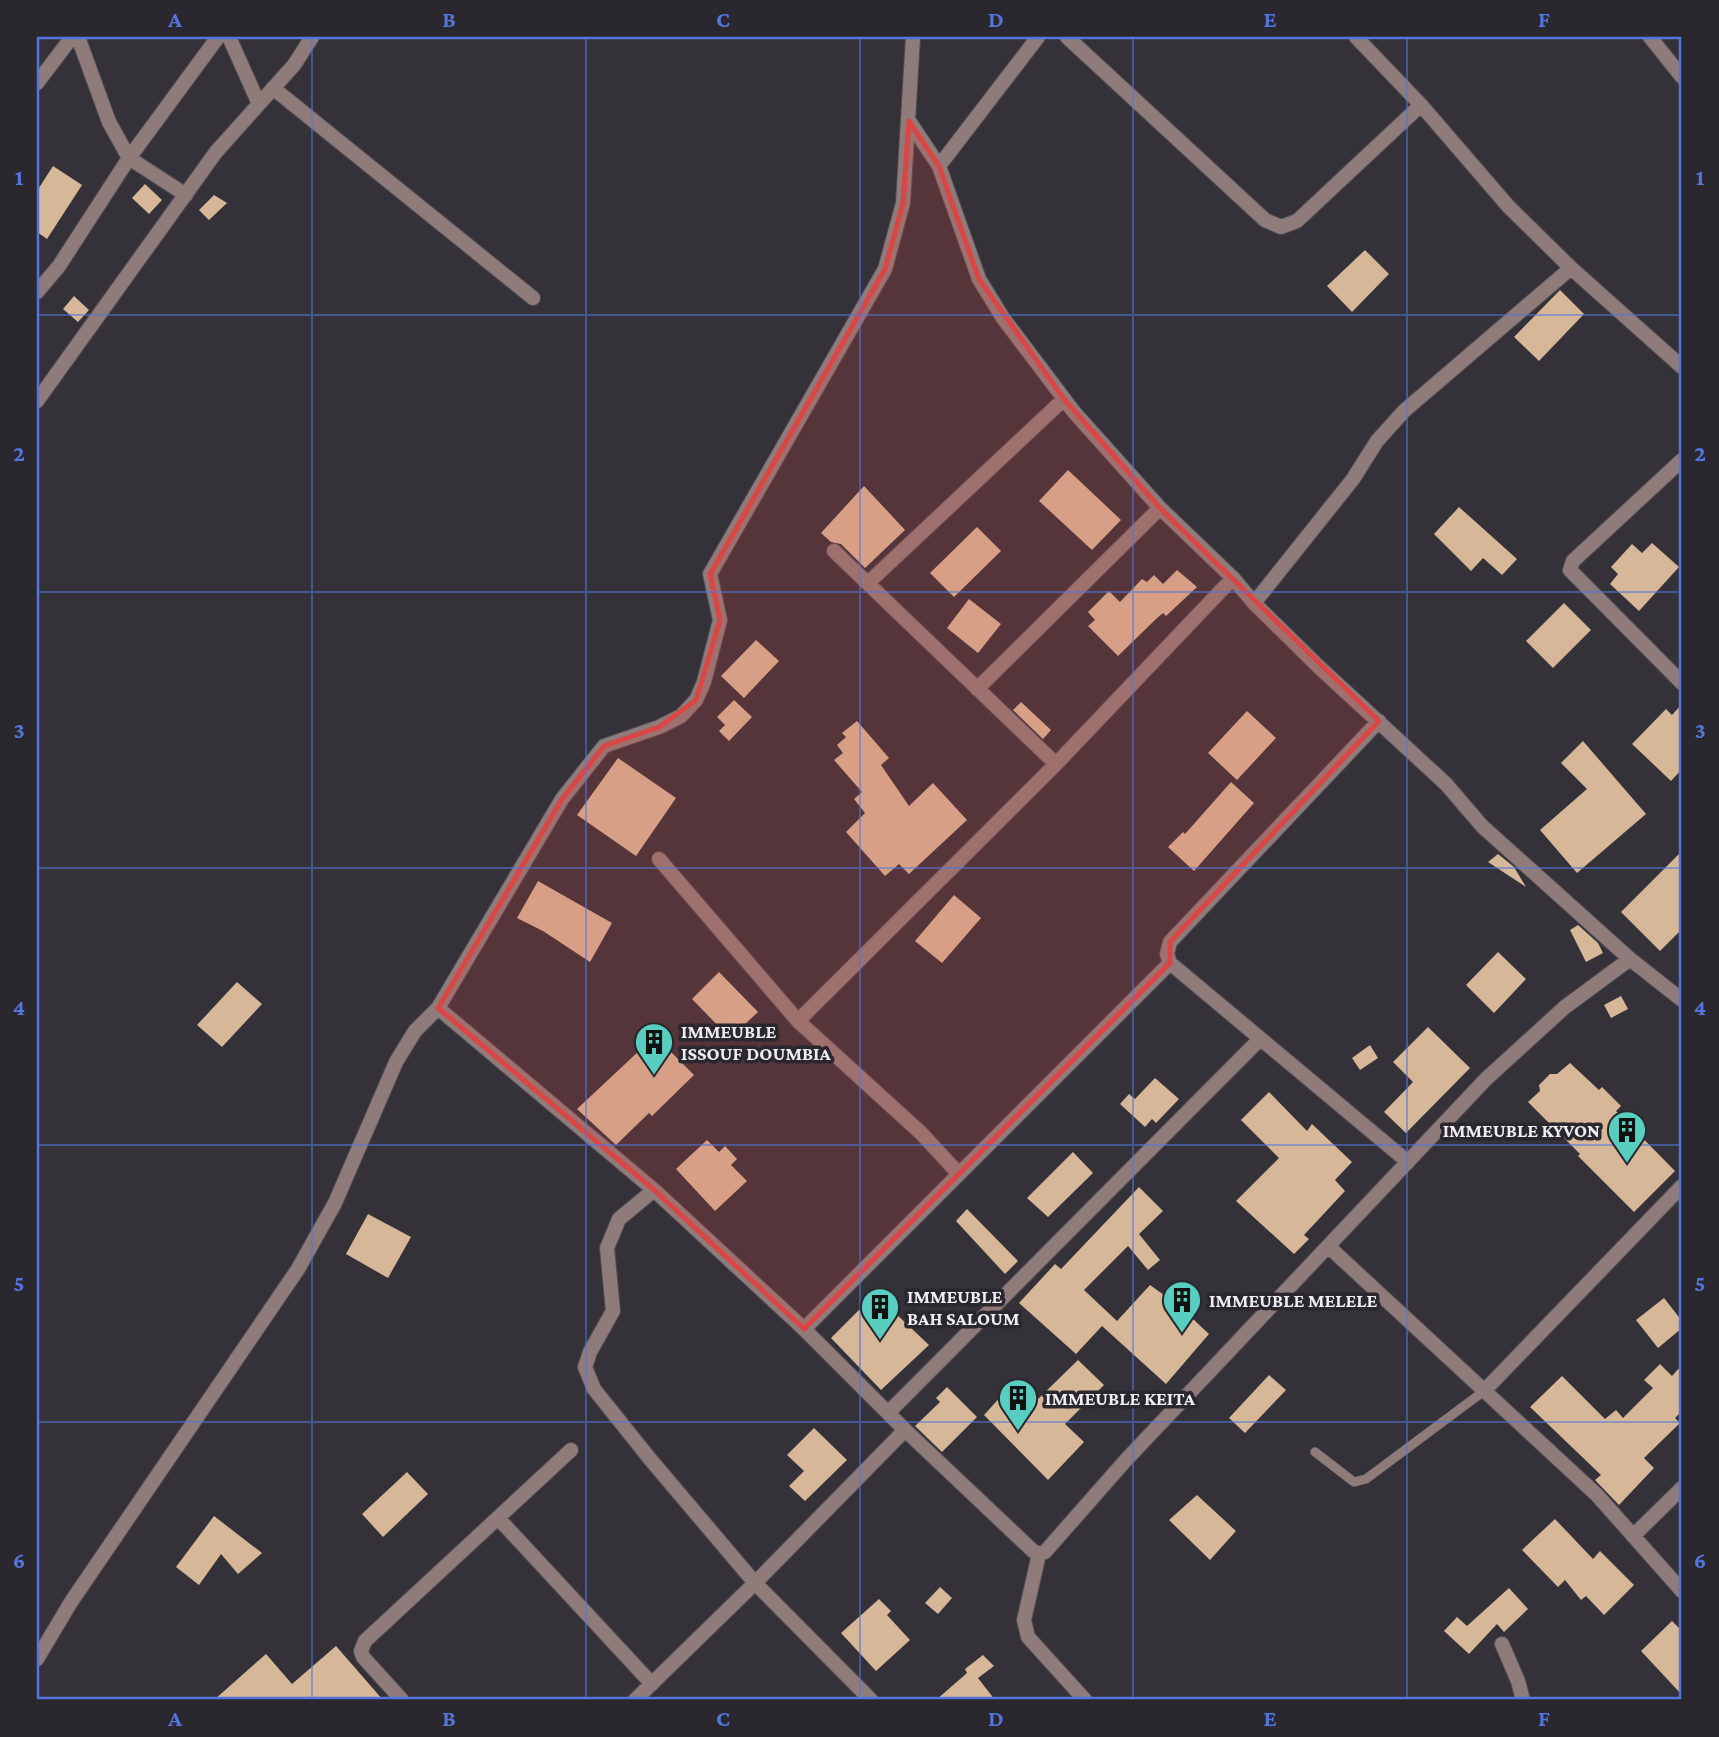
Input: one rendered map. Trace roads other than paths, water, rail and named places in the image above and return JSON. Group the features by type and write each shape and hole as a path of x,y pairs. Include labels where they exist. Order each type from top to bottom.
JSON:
{"street":[{"path":"37,83 72,37"},
{"path":"78,37 110,122 129,158 186,195"},
{"path":"37,292 59,266 129,158 218,37"},
{"path":"229,37 258,104"},
{"path":"37,401 216,152 294,65 312,37"},
{"path":"37,1659 71,1602 298,1269 335,1203 396,1062 415,1031 438,1008 562,799 604,746 659,727 681,716 696,700 704,681 720,620 710,574 886,269 903,203 914,37"},
{"path":"939,166 1038,37"},
{"path":"1067,37 1265,220 1281,227 1297,221 1421,105"},
{"path":"1356,37 1421,105 1508,206 1571,268 1682,367"},
{"path":"1650,37 1682,78"},
{"path":"273,88 533,298"},
{"path":"909,121 939,166 979,279 1003,318 1064,399 1160,508 1319,667 1446,784 1482,826 1630,959 1682,1000"},
{"path":"1254,603 1353,479 1377,441 1404,411 1571,268"},
{"path":"868,583 1064,399"},
{"path":"1682,460 1573,561 1570,570 1682,683"},
{"path":"977,689 1160,508"},
{"path":"834,551 1056,764"},
{"path":"798,1021 1056,764 1233,579"},
{"path":"1379,721 1170,942 1167,954 1170,964 1408,1163"},
{"path":"659,859 798,1021 921,1133 958,1173"},
{"path":"438,1008 653,1190 804,1329 905,1430 1033,1551 1039,1553 1045,1552 1125,1461 1486,1079 1565,1007 1630,959"},
{"path":"804,1329 1170,964"},
{"path":"888,1413 1259,1040"},
{"path":"1485,1391 1682,1186"},
{"path":"653,1190 619,1219 607,1248 614,1311 590,1352 585,1367 594,1389 650,1460 755,1583 871,1700"},
{"path":"1329,1247 1597,1495 1682,1591"},
{"path":"635,1700 755,1583 905,1430"},
{"path":"402,1700 363,1657 361,1651 365,1641 571,1450"},
{"path":"1633,1536 1682,1488"},
{"path":"498,1517 652,1684"},
{"path":"1039,1553 1024,1620 1028,1637 1085,1700"},
{"path":"1502,1644 1524,1700"}],"lane":[{"path":"1315,1452 1354,1482 1366,1479 1485,1391"}],"place":[{"name":"IMMEUBLE ISSOUF DOUMBIA","path":"654,1076"},
{"name":"IMMEUBLE KYVON","path":"1627,1164"},
{"name":"IMMEUBLE MELELE","path":"1182,1334"},
{"name":"IMMEUBLE BAH SALOUM","path":"880,1341"},
{"name":"IMMEUBLE KEITA","path":"1018,1432"}]}
